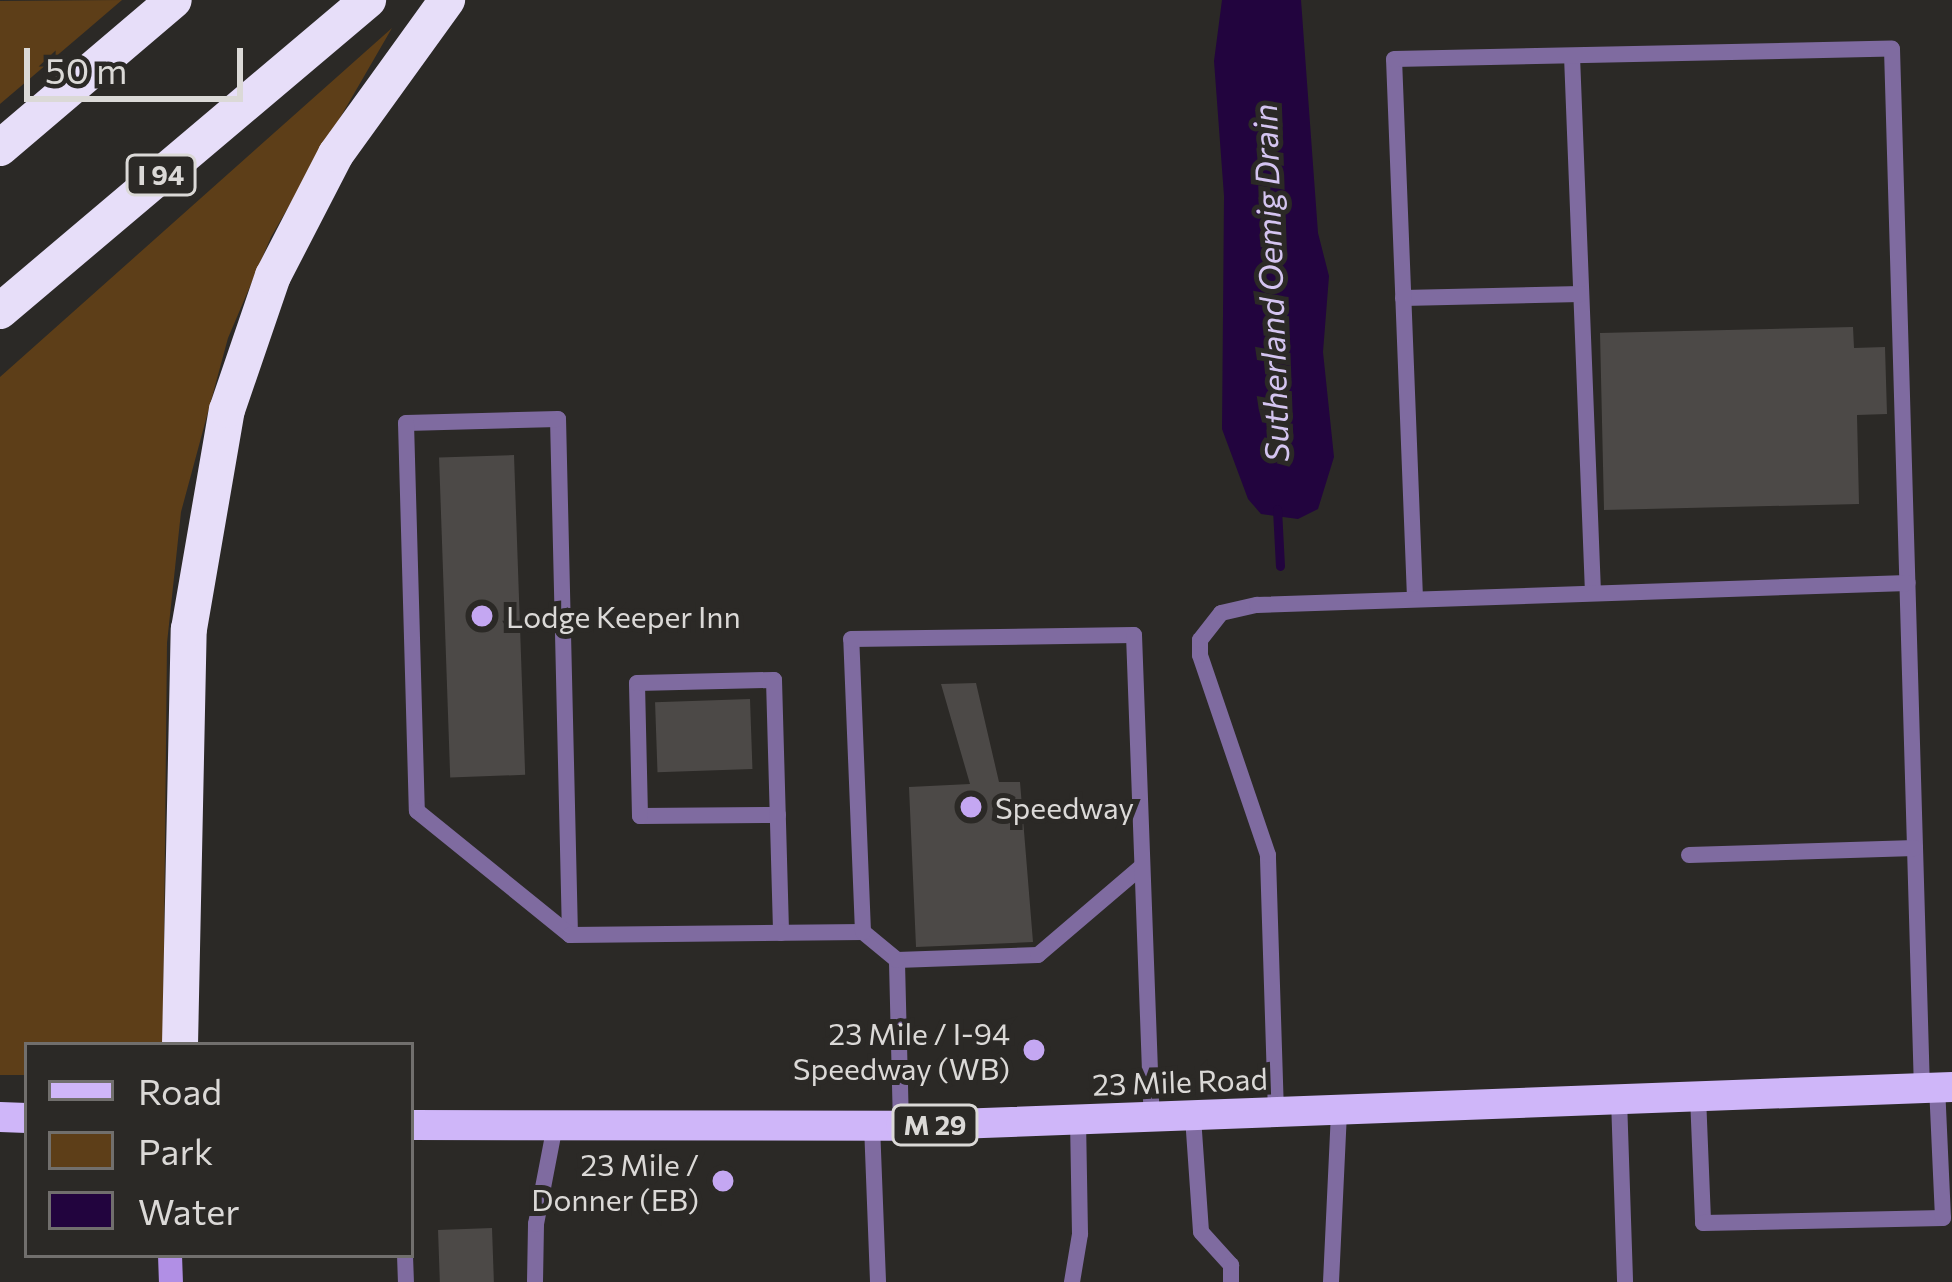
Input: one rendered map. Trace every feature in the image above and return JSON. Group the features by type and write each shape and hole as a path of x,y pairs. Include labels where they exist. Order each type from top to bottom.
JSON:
{"highway":[{"path":"0,148 175,0"},
{"name":"I 94","path":"0,311 368,0"},
{"path":"180,1042 189,629 227,410 273,276 336,154 447,0"}],"main road":[{"name":"23 Mile Road","path":"414,1125 887,1125 1937,1088"}],"lane":[{"path":"1414,598 1394,59 1892,49 1915,848 1937,1088 1943,1218 1703,1222 1697,1096"},
{"path":"1571,56 1593,593"},
{"path":"1403,298 1581,294"},
{"path":"570,935 558,419 406,423 417,811 570,935 863,932 896,960 1038,955 1141,867"},
{"path":"1276,1113 1268,855 1200,640 1220,613 1236,608 1414,598 1908,583"},
{"path":"863,932 851,639 1134,635 1153,1118"},
{"path":"778,815 640,816 637,683 774,680 778,815 781,933"},
{"path":"1689,855 1915,848"},
{"path":"878,1282 896,960"},
{"path":"1619,1099 1625,1282"},
{"path":"1331,1282 1339,1111"},
{"path":"1193,1117 1202,1232 1231,1265 1232,1282"},
{"path":"1072,1282 1080,1234 1078,1120"},
{"path":"536,1282 536,1224 554,1126"}],"green space":[{"path":"122,0 87,30 0,104 0,1"},
{"path":"392,28 271,237 228,338 181,512 167,643 163,1042 24,1042 24,1075 0,1075 0,377"}],"water":[{"path":"1222,0 1301,0 1318,233 1329,276 1323,352 1334,457 1318,509 1298,519 1261,514 1248,499 1222,429 1224,196 1214,61"}],"building":[{"path":"1853,327 1854,348 1885,347 1887,414 1857,415 1859,504 1604,510 1600,333"},
{"name":"Lodge Keeper Inn","path":"514,455 525,775 450,777 439,458"},
{"path":"976,683 999,782 1020,782 1033,942 916,947 909,787 970,784 941,684"},
{"path":"750,699 752,769 658,772 655,702"},
{"path":"492,1228 494,1282 440,1282 438,1230"}],"waterway":[{"name":"Sutherland Oemig Drain","path":"1277,509 1280,566"}],"place":[{"name":"Lodge Keeper Inn","path":"482,616"},
{"name":"Speedway","path":"971,807"},
{"name":"23 Mile / I-94 Speedway (WB)","path":"1034,1050"},
{"name":"23 Mile / Donner (EB)","path":"723,1181"}]}
